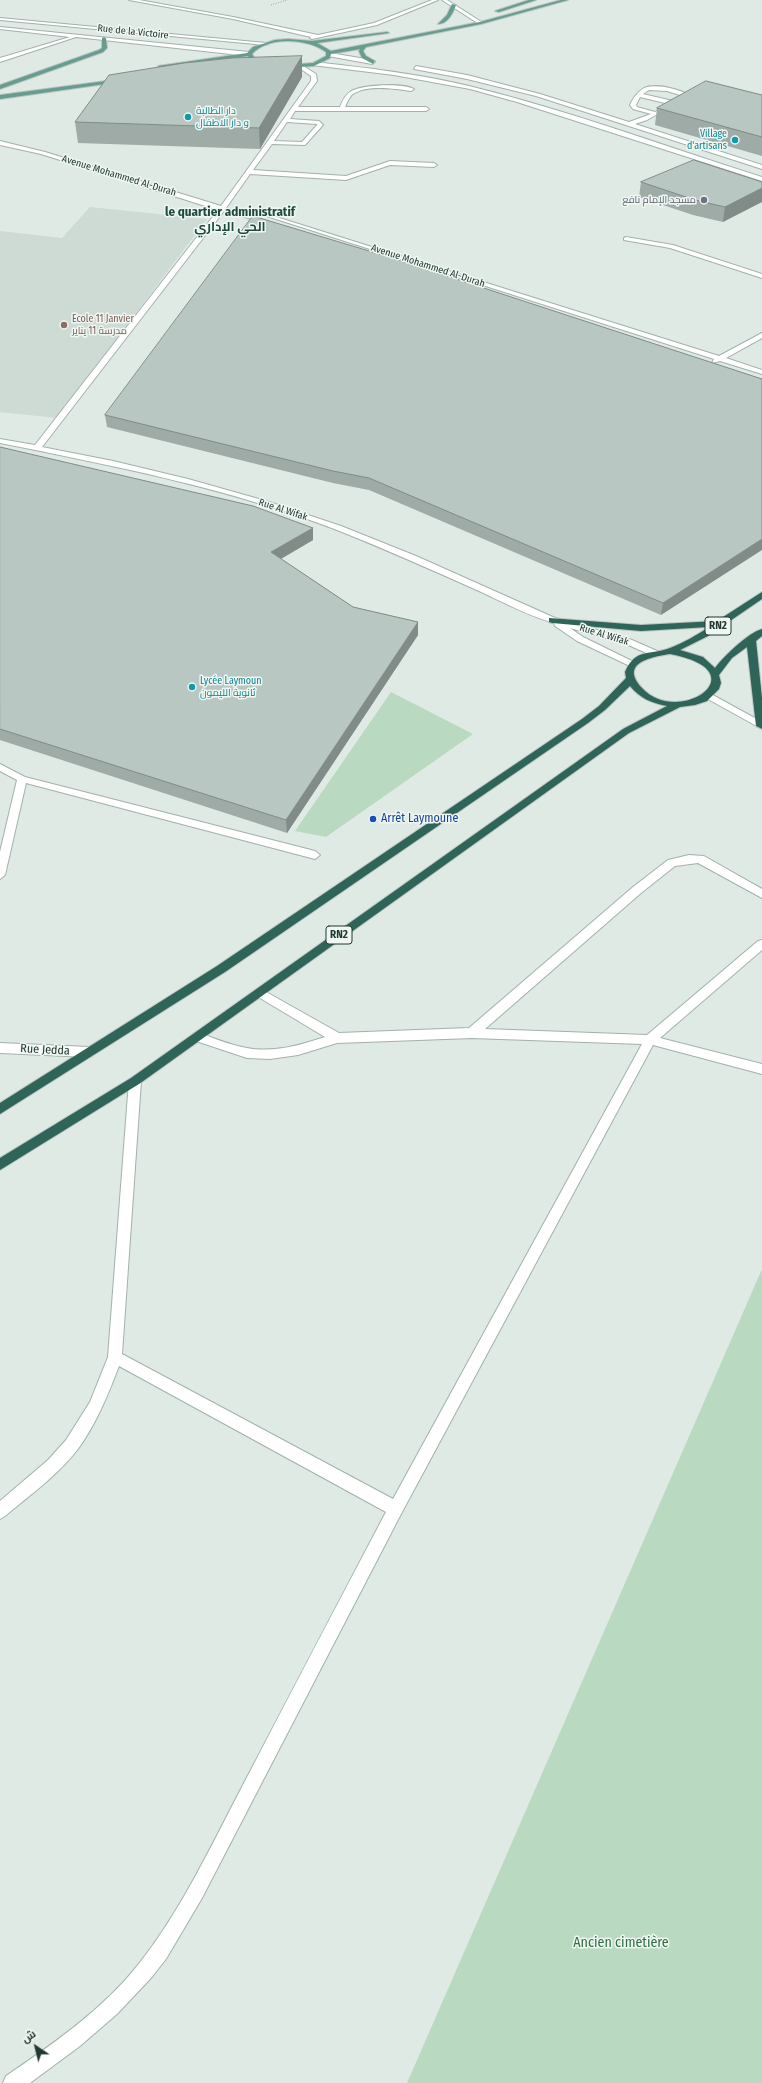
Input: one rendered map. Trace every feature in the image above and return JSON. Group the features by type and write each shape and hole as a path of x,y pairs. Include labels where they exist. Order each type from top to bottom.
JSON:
{"highway":[{"name":"RN2","path":"633,664 638,659 654,653 670,651 689,644 721,624 762,595"},
{"path":"552,620 641,628 721,624"},
{"name":"RN2","path":"715,674 729,656 762,632"},
{"path":"751,639 752,660 762,726"},
{"name":"RN2","path":"630,680 634,687 646,697 664,703 676,705 689,704 709,696 715,689 716,682 715,674 709,666 698,658 670,651"},
{"path":"0,1109 221,969 585,722 602,708 630,680 629,671 633,664"},
{"name":"RN2","path":"0,1165 134,1081 626,731 676,705"}],"main road":[{"path":"493,12 534,0"},
{"path":"279,67 314,64 325,60 330,54 481,22 566,0"},
{"path":"440,23 449,16 454,5"},
{"path":"460,19 479,15"},
{"path":"433,24 453,20"},
{"path":"154,68 249,54 254,48 266,44 291,41 309,42 391,32"},
{"path":"0,87 101,51 105,48 104,38"},
{"path":"309,42 324,47 330,54"},
{"path":"364,46 361,51 362,54 373,62"},
{"path":"249,54 253,60 270,66 256,67"},
{"path":"0,92 108,75"},
{"path":"0,98 122,79"}],"street":[{"path":"131,0 233,18 319,37"},
{"path":"291,41 319,37 375,24 436,0"},
{"path":"444,0 481,22"},
{"name":"Rue de la Victoire","path":"0,19 220,41 266,44"},
{"name":"Rue de la Victoire","path":"0,28 249,54"},
{"path":"0,60 79,36"},
{"path":"330,54 380,63"},
{"path":"314,64 366,69 446,82 502,96 762,179"},
{"path":"37,448 222,209 294,109 315,78 311,72 300,66"},
{"path":"409,67 467,77 515,89 762,167"},
{"path":"341,110 352,92 358,90 368,88 411,89"},
{"path":"612,131 654,113 686,96 676,92 652,88 647,89 634,100 633,105 635,108 654,113"},
{"path":"640,96 674,103"},
{"path":"294,109 426,109"},
{"path":"270,142 302,146 320,125 319,123 286,120"},
{"name":"Avenue Mohammed Al-Durah","path":"0,137 56,150 144,176"},
{"name":"Avenue Mohammed Al-Durah","path":"0,143 50,155 273,225"},
{"path":"249,172 346,178 390,163 434,165"},
{"path":"219,200 234,205"},
{"name":"Avenue Mohammed Al-Durah","path":"249,209 762,372"},
{"path":"626,239 671,246 762,276"},
{"path":"713,366 720,358 762,334"},
{"name":"Rue Al Wifak","path":"0,442 113,463 181,479 263,503 338,528 413,558 552,620 629,642 654,653"},
{"name":"Rue Al Wifak","path":"552,620 580,639 633,664"},
{"path":"709,696 762,726"},
{"path":"0,767 22,779 314,855"},
{"path":"0,875 22,779"},
{"path":"472,1033 637,890 672,863 689,859 700,859 762,894"},
{"path":"14,2083 92,2025 126,1991 159,1952 196,1892 396,1509 650,1040 762,944"},
{"path":"259,992 337,1038"},
{"path":"196,1037 247,1053 270,1054 298,1050 337,1038 472,1033 650,1040 762,1069"},
{"name":"Rue Jedda","path":"0,1048 89,1052"},
{"path":"0,1511 56,1462 79,1435 102,1391 115,1357 134,1081"},
{"path":"115,1357 396,1509"}],"shaded area":[{"name":"Ecole 11 Janvier مدرسة 11 يناير","path":"90,207 207,219 57,418 0,412 0,231 62,238"}],"green space":[{"path":"391,692 473,734 326,837 295,831"},
{"name":"Ancien cimetière","path":"762,1269 762,2083 407,2083"}],"building":[{"name":"دار الطالبة و دار الاطفال","path":"302,56 259,128 75,122 109,75 184,63 232,58"},
{"path":"706,81 762,95 762,137 657,108"},
{"path":"694,160 762,182 762,188 725,207 695,200 641,182"},
{"path":"253,216 389,257 762,379 762,539 663,603 369,478 333,471 105,415"},
{"name":"Lycée Laymoun ثانوية الليمون","path":"0,447 253,506 313,528 271,552 353,607 418,622 286,820 0,729"}],"place":[{"name":"دار الطالبة و دار الاطفال","path":"188,117"},
{"name":"Village d'artisans","path":"735,140"},
{"name":"مسجد الإمام نافع","path":"704,200"},
{"name":"Ecole 11 Janvier مدرسة 11 يناير","path":"64,325"},
{"name":"Lycée Laymoun ثانوية الليمون","path":"192,687"},
{"name":"Arrêt Laymoune","path":"373,819"}],"district":[{"name":"le quartier administratif الحي الإداري","path":"230,220"}]}
